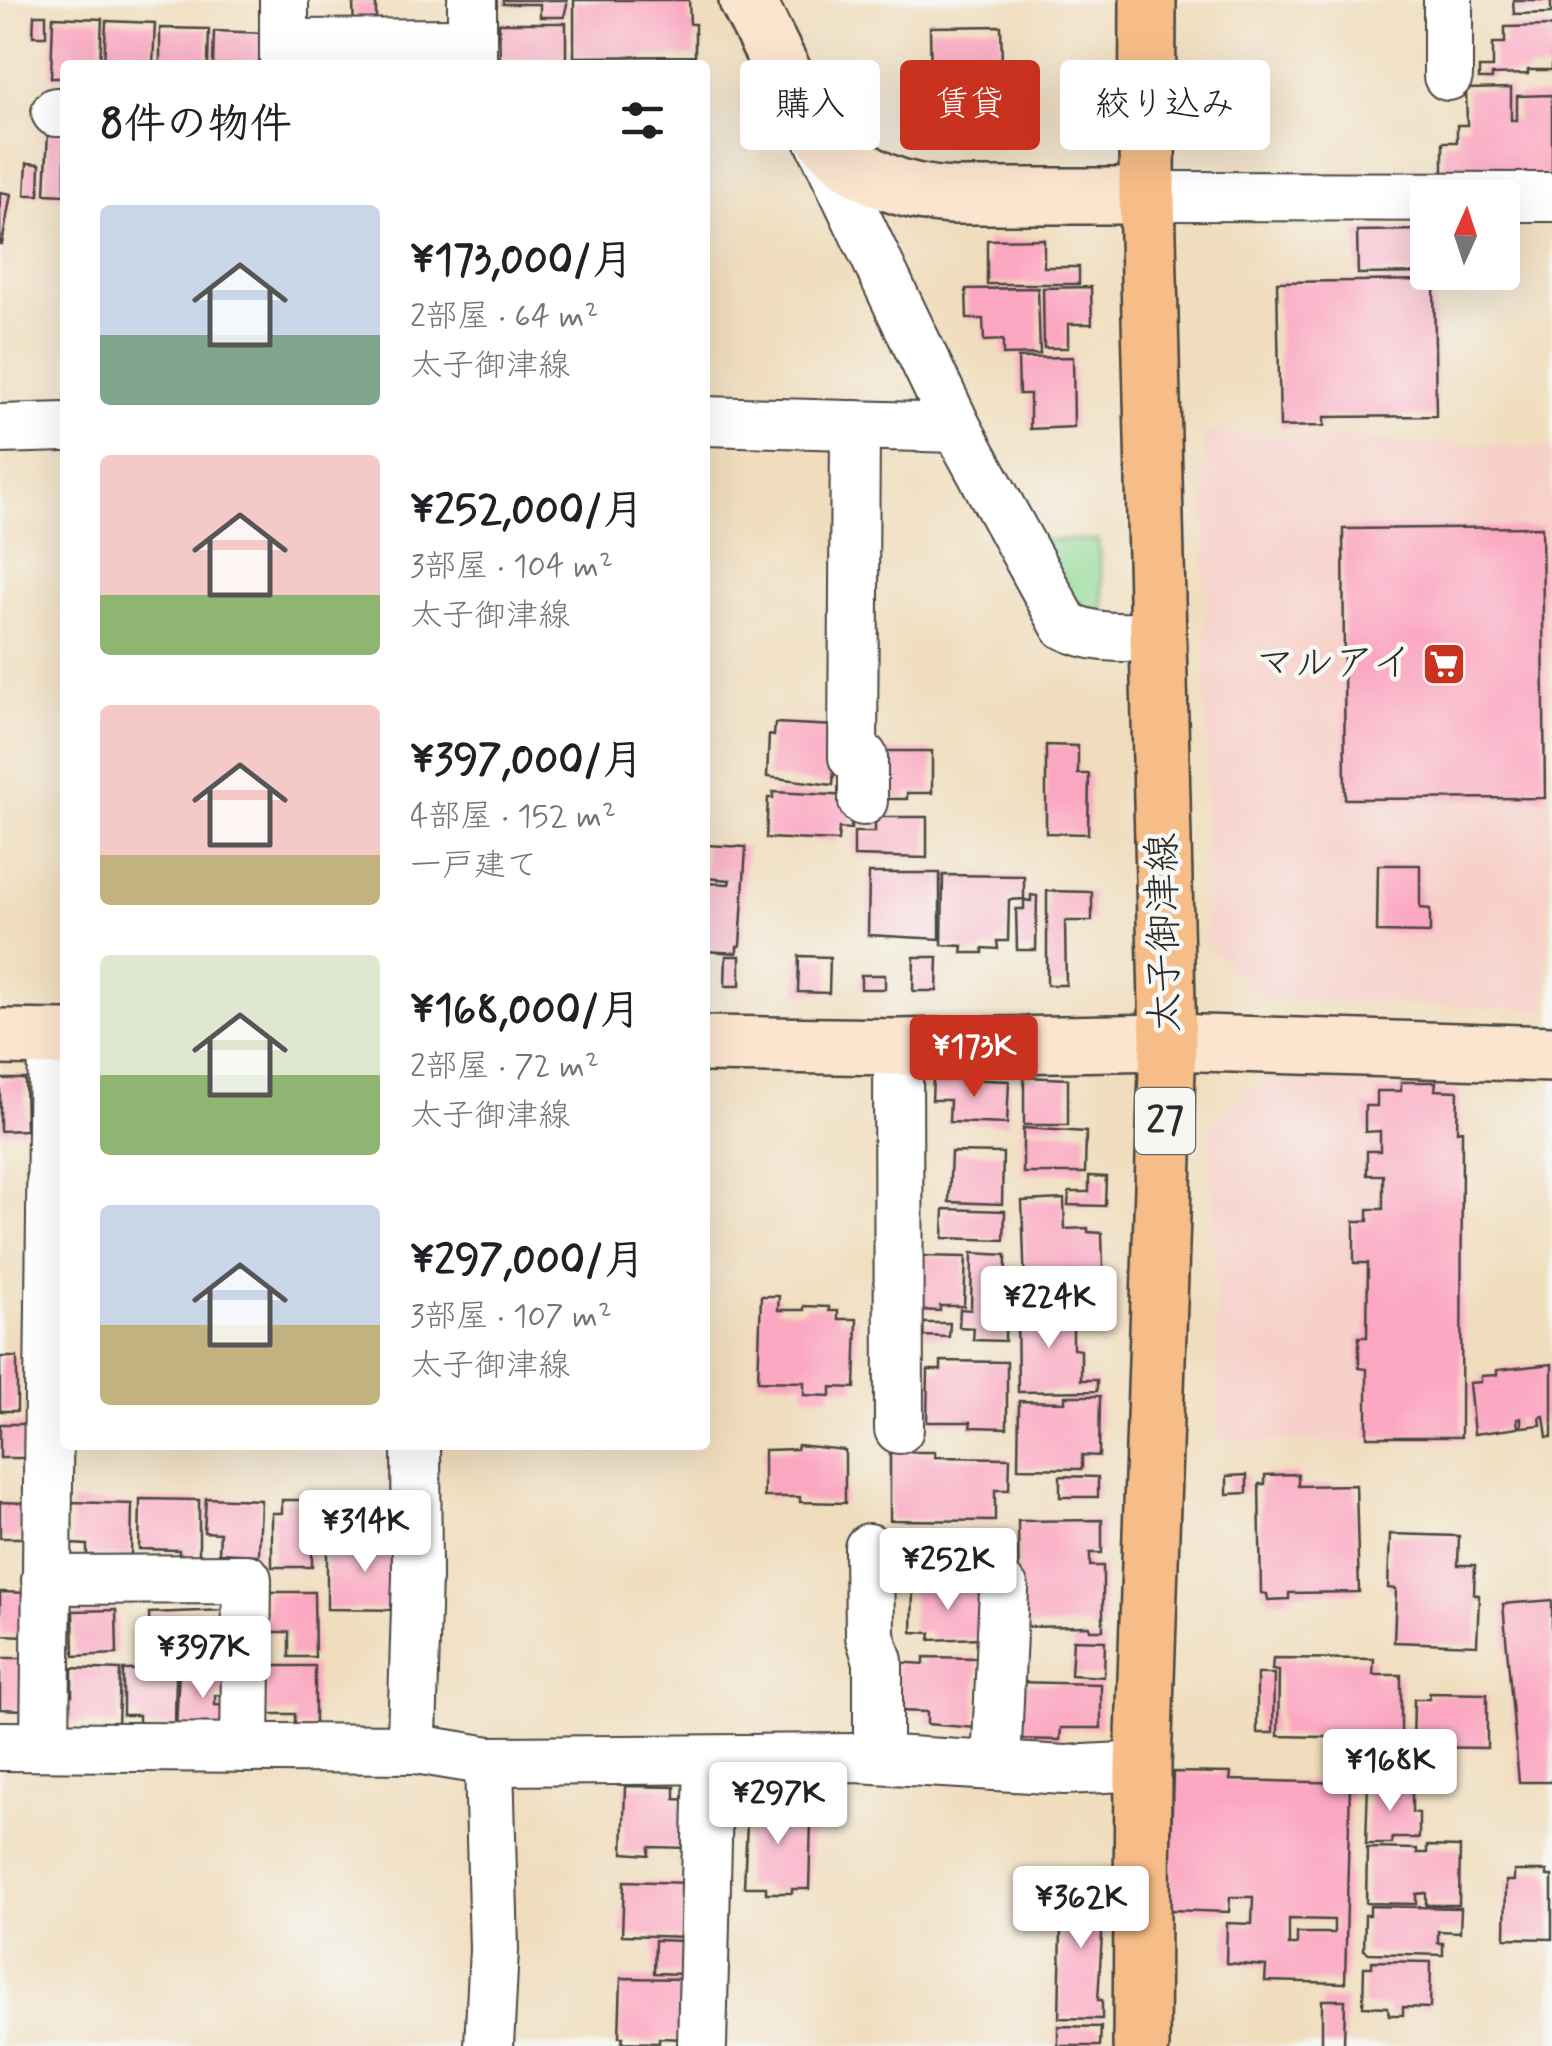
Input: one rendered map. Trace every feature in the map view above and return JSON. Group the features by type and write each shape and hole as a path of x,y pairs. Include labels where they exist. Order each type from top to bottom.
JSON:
{"main road":[{"name":"太子御津線","path":"1140,2046 1143,1766 1168,1042 1147,196 1148,0"}],"street":[{"path":"747,0 778,60"},
{"path":"1448,0 1448,76"},
{"path":"284,36 472,36"},
{"path":"824,150 957,428 1065,625 1099,637 1157,637"},
{"path":"837,150 886,185 923,195 1552,197"},
{"path":"710,420 957,428"},
{"path":"855,425 836,644 852,757 863,756 862,800"},
{"path":"0,429 60,427"},
{"path":"39,1037 46,1580 22,1746 416,1749 489,1760 878,1759 1064,1770 1143,1766"},
{"path":"710,1044 898,1047 1168,1042 1552,1054"},
{"path":"898,1047 900,1429"},
{"path":"416,1450 412,1736 416,1749"},
{"path":"869,1548 870,1636 878,1660 878,1759"},
{"path":"46,1580 247,1579 245,1748"},
{"path":"996,1766 1004,1589"},
{"path":"489,1760 494,1950 490,2046"},
{"path":"702,2046 709,1760"}],"shaded area":[{"path":"1205,432 1552,448 1547,1010 1261,998 1206,944"},
{"path":"1278,1067 1461,1076 1470,1443 1220,1441 1211,1126"}],"green space":[{"path":"1037,540 1098,540 1104,610 1078,609"}],"building":[{"path":"503,0 567,0 567,4 564,17 540,17 540,4 503,4"},
{"path":"574,0 689,0 690,24 695,24 695,56 574,57"},
{"path":"1513,0 1551,0 1551,13 1514,14"},
{"path":"353,3 376,3 376,28 354,29"},
{"path":"34,15 46,15 46,36 33,36"},
{"path":"53,17 102,19 100,60 60,60 60,78 51,78"},
{"path":"106,21 155,23 153,60 104,60"},
{"path":"499,23 566,23 566,60 500,60"},
{"path":"1001,26 1002,60 931,60 930,27"},
{"path":"1552,26 1552,70 1479,79 1479,68 1493,68 1493,43 1505,43 1505,27"},
{"path":"160,28 209,29 208,60 160,60"},
{"path":"214,31 266,33 266,60 213,60"},
{"path":"1511,88 1511,120 1517,120 1517,96 1552,95 1552,182 1443,180 1443,142 1457,142 1457,125 1467,125 1466,89"},
{"path":"48,131 60,132 60,195 45,194"},
{"path":"27,163 40,164 39,195 25,195"},
{"path":"0,192 11,194 2,244 0,244"},
{"path":"1410,230 1410,273 1358,274 1357,231"},
{"path":"1044,239 1044,267 1079,267 1079,284 987,284 987,240"},
{"path":"1410,280 1410,290 1434,290 1436,416 1324,417 1324,426 1280,427 1277,282"},
{"path":"1091,287 1092,324 1068,324 1068,348 1044,348 1043,288"},
{"path":"1038,288 1040,354 1003,355 1003,340 984,341 983,319 967,319 966,289"},
{"path":"1073,357 1074,427 1030,429 1030,394 1019,394 1018,358"},
{"name":"マルアイ","path":"1542,527 1545,798 1345,799 1343,529"},
{"path":"775,723 836,726 833,785 767,777 769,735 774,736"},
{"path":"1046,745 1078,746 1078,774 1089,774 1088,834 1046,833"},
{"path":"880,751 932,751 932,793 907,793 907,799 883,799"},
{"path":"773,792 852,796 851,829 839,828 838,841 766,838 768,798 773,798"},
{"path":"875,817 927,817 927,858 854,856 854,832 875,832"},
{"path":"710,845 746,847 740,946 737,953 710,951 710,883 729,884 730,880 710,878"},
{"path":"1378,865 1420,865 1420,908 1430,909 1430,933 1377,932"},
{"path":"869,873 940,873 940,939 868,935"},
{"path":"943,875 1024,876 1024,899 1009,900 1008,941 997,941 998,949 983,948 983,953 962,953 963,946 942,945"},
{"path":"1047,891 1092,892 1092,921 1065,921 1066,985 1047,985"},
{"path":"1031,895 1037,896 1036,950 1017,950 1016,909 1024,909 1024,900 1031,901"},
{"path":"726,956 740,956 740,986 725,986"},
{"path":"799,956 830,957 829,993 798,992"},
{"path":"914,957 938,957 937,991 913,991"},
{"path":"861,975 885,975 885,989 861,989"},
{"path":"1024,1077 1068,1079 1068,1125 1024,1125"},
{"path":"933,1078 1009,1081 1007,1124 949,1122 950,1100 932,1100"},
{"path":"0,1079 25,1079 26,1130 0,1131"},
{"path":"1401,1082 1436,1082 1435,1090 1458,1091 1457,1131 1462,1130 1461,1437 1367,1437 1367,1369 1359,1368 1359,1337 1367,1337 1368,1263 1354,1263 1354,1221 1368,1221 1368,1209 1383,1209 1383,1175 1367,1175 1367,1151 1380,1151 1380,1131 1365,1132 1365,1106 1377,1106 1377,1091 1401,1091"},
{"path":"1023,1128 1086,1132 1085,1173 1023,1173"},
{"path":"951,1152 1003,1153 1002,1204 949,1202"},
{"path":"1089,1176 1106,1177 1105,1206 1068,1205 1069,1192 1089,1192"},
{"path":"1064,1199 1065,1229 1088,1228 1088,1232 1102,1233 1104,1299 1039,1301 1038,1289 1025,1289 1022,1201"},
{"path":"944,1209 1005,1211 1004,1240 943,1238"},
{"path":"972,1253 1006,1255 1005,1341 973,1340 974,1328 959,1327 960,1309 971,1310"},
{"path":"920,1256 966,1257 964,1306 918,1310"},
{"path":"761,1296 779,1296 778,1310 829,1307 829,1311 838,1311 838,1319 857,1319 855,1388 831,1387 831,1396 804,1395 804,1382 758,1381"},
{"path":"1073,1304 1073,1349 1081,1350 1081,1380 1097,1380 1097,1391 1018,1392 1017,1305"},
{"path":"923,1323 950,1323 949,1337 922,1336"},
{"path":"0,1357 17,1357 17,1411 0,1411"},
{"path":"941,1361 1007,1362 1007,1428 970,1427 971,1422 927,1422 928,1370 941,1370"},
{"path":"1552,1364 1552,1437 1547,1437 1544,1416 1540,1417 1541,1425 1521,1427 1521,1418 1517,1419 1518,1428 1474,1434 1469,1383 1481,1382 1481,1376 1497,1375 1497,1370"},
{"path":"1065,1396 1100,1396 1099,1456 1082,1455 1082,1469 1018,1468 1019,1401 1065,1402"},
{"path":"0,1424 28,1424 28,1458 0,1458"},
{"path":"798,1445 845,1450 845,1503 764,1497 764,1450 797,1449"},
{"path":"890,1452 1010,1458 1009,1490 995,1490 995,1521 890,1520"},
{"path":"1298,1474 1298,1486 1356,1485 1359,1592 1289,1593 1289,1599 1268,1600 1267,1594 1261,1593 1259,1484 1265,1484 1265,1475"},
{"path":"1247,1475 1247,1493 1227,1494 1227,1476"},
{"path":"1060,1476 1098,1477 1098,1497 1060,1497"},
{"path":"206,1498 261,1500 259,1555 219,1553 220,1533 204,1532"},
{"path":"140,1499 199,1500 199,1556 179,1556 179,1550 139,1549"},
{"path":"282,1500 312,1500 312,1567 272,1567 272,1513 282,1513"},
{"path":"0,1502 26,1503 26,1538 0,1538"},
{"path":"71,1502 132,1504 131,1556 87,1555 87,1545 71,1544"},
{"path":"1102,1520 1102,1553 1090,1553 1090,1566 1103,1566 1103,1630 1090,1630 1089,1626 1019,1627 1018,1521"},
{"path":"1390,1534 1459,1536 1458,1565 1475,1565 1474,1594 1479,1595 1477,1645 1394,1642 1396,1589 1388,1588"},
{"path":"354,1537 392,1537 392,1544 401,1544 401,1610 327,1609 327,1546 354,1546"},
{"path":"983,1587 981,1638 930,1640 931,1633 912,1632 913,1588"},
{"path":"0,1592 28,1593 27,1636 0,1635"},
{"path":"266,1592 314,1592 315,1657 289,1657 289,1632 266,1632"},
{"path":"1552,1600 1552,1782 1519,1782 1503,1604"},
{"path":"116,1610 117,1654 74,1656 73,1611"},
{"path":"227,1610 229,1656 177,1658 177,1649 150,1649 149,1613"},
{"path":"1073,1640 1105,1641 1104,1677 1071,1675"},
{"path":"924,1657 978,1658 976,1728 927,1724 927,1712 896,1711 897,1662 924,1664"},
{"path":"0,1658 26,1658 24,1710 0,1709"},
{"path":"1273,1658 1374,1659 1373,1675 1401,1675 1401,1743 1369,1742 1369,1738 1278,1736 1279,1671 1272,1670"},
{"path":"266,1666 315,1666 315,1727 295,1727 295,1714 266,1714"},
{"path":"72,1668 120,1670 118,1725 62,1723 64,1694 72,1695"},
{"path":"176,1669 175,1727 139,1728 139,1715 123,1715 123,1670"},
{"path":"179,1669 231,1671 231,1696 215,1695 215,1705 232,1706 231,1732 176,1729"},
{"path":"1257,1674 1274,1674 1273,1733 1257,1733"},
{"path":"1013,1682 1101,1684 1101,1728 1061,1728 1060,1740 1010,1739"},
{"path":"1429,1693 1487,1694 1487,1748 1413,1747 1414,1699 1430,1699"},
{"path":"1173,1772 1231,1773 1230,1780 1350,1783 1345,1983 1265,1981 1266,1966 1226,1963 1227,1923 1252,1924 1253,1897 1230,1897 1229,1912 1169,1910","holes":["1289,1919 1334,1920 1334,1933 1297,1933 1297,1945 1289,1945"]},
{"path":"1368,1782 1391,1782 1391,1787 1412,1790 1412,1812 1419,1813 1419,1838 1392,1838 1392,1844 1366,1844"},
{"path":"625,1786 675,1787 675,1799 693,1800 691,1848 649,1847 649,1855 623,1853"},
{"path":"748,1800 808,1806 809,1889 766,1893 766,1887 744,1887"},
{"path":"1427,1846 1460,1847 1459,1905 1426,1905 1426,1893 1416,1894 1416,1904 1366,1903 1367,1848 1417,1849 1417,1853 1427,1853"},
{"path":"1514,1871 1547,1871 1547,1876 1552,1876 1552,1939 1505,1938 1506,1881 1514,1881"},
{"path":"624,1881 688,1883 686,1937 622,1935"},
{"path":"1062,1884 1105,1885 1098,2000 1102,2000 1102,2019 1059,2018"},
{"path":"1370,1906 1461,1908 1460,1932 1438,1931 1443,1955 1369,1953 1364,1950 1365,1915 1370,1915"},
{"path":"655,1940 684,1941 683,1974 654,1973"},
{"path":"1372,1961 1431,1962 1430,2008 1403,2007 1403,2015 1389,2015 1388,2007 1363,2006 1364,1967 1372,1967"},
{"path":"621,1978 686,1979 685,2039 622,2042"},
{"path":"1322,2000 1345,2000 1344,2046 1322,2046"},
{"path":"1058,2026 1101,2027 1100,2046 1058,2046"}],"place":[{"name":"マルアイ","path":"1444,664"}]}
